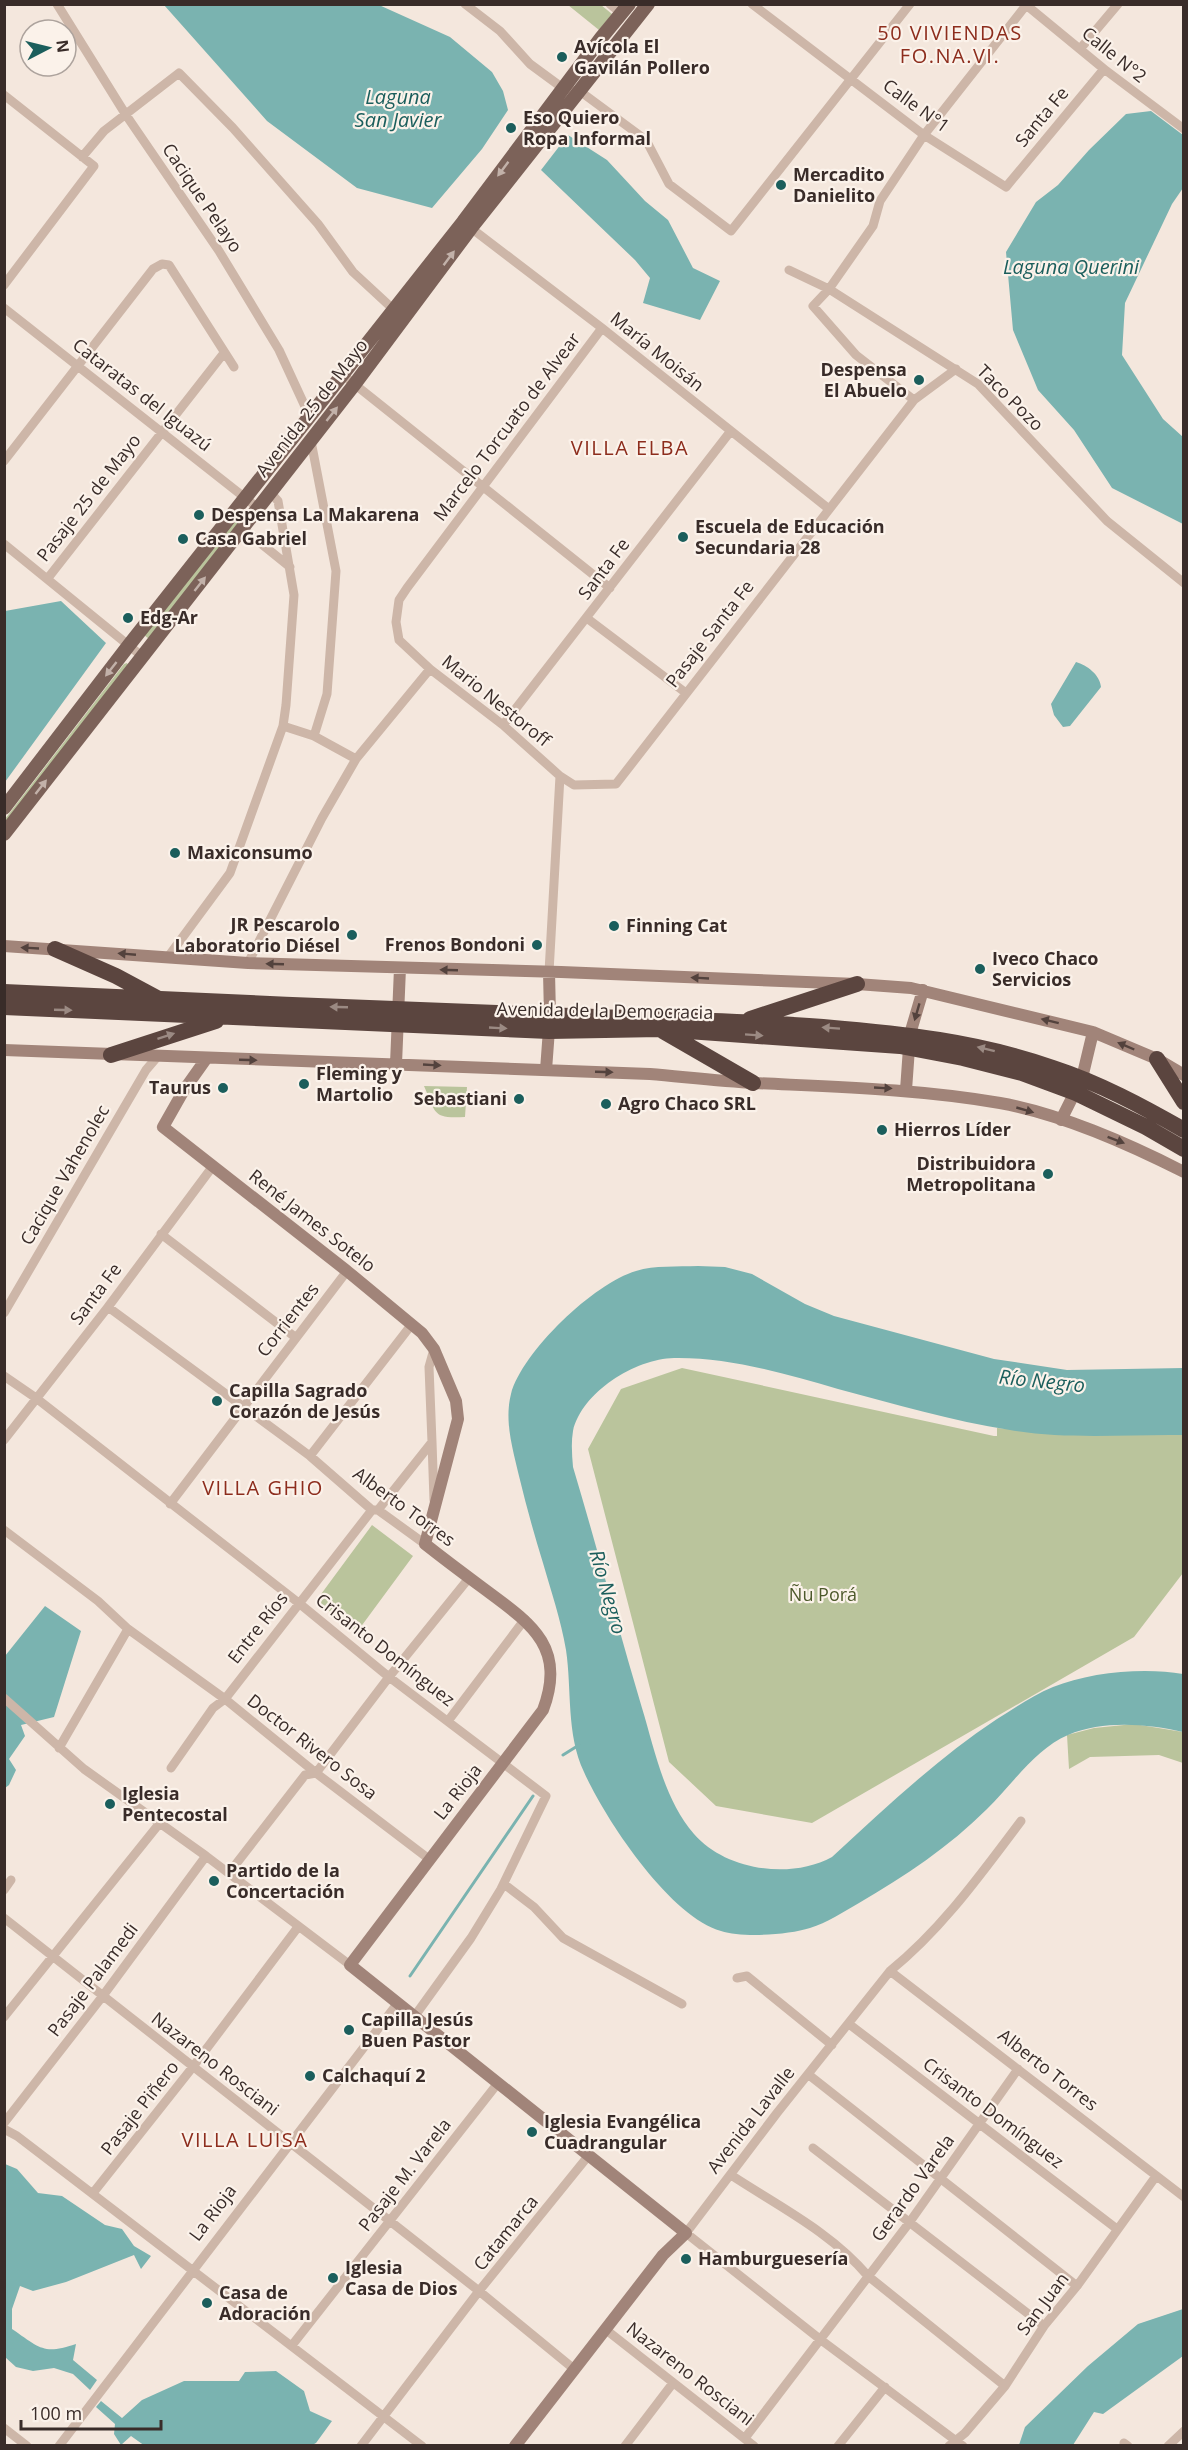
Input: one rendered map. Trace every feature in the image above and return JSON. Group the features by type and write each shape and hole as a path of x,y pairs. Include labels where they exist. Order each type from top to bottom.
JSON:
{"highway":[{"path":"55,949 116,976 160,999"},
{"path":"743,1021 857,984"},
{"name":"Avenida de la Democracia","path":"4,992 160,999 397,1016 660,1029 900,1046 910,1041"},
{"name":"Avenida de la Democracia","path":"4,1007 243,1017 397,1016"},
{"path":"111,1054 192,1027 243,1017"},
{"name":"Avenida de la Democracia","path":"549,1023 743,1021 910,1041 1022,1074 1079,1085 1138,1105 1184,1130"},
{"path":"660,1029 753,1083"},
{"path":"1157,1059 1184,1102"},
{"name":"Avenida de la Democracia","path":"1079,1085 1184,1149"}],"main road":[{"name":"Avenida 25 de Mayo","path":"4,808 393,309 580,92 648,4"},
{"name":"Avenida 25 de Mayo","path":"4,834 354,385 564,89 625,9"}],"street":[{"name":"Cacique Pelayo","path":"57,4 126,115 219,251 279,350 309,415"},
{"path":"465,4 501,31 530,64 564,89 580,92 646,140 669,184 731,231 910,4"},
{"path":"610,4 625,9"},
{"name":"Calle N°1","path":"752,4 924,135 1006,187"},
{"path":"1080,49 1118,4"},
{"path":"914,400 856,355 813,306 829,289 873,226 880,201 924,135 1026,5"},
{"name":"Calle N°2","path":"1026,5 1104,69 1184,129"},
{"name":"Santa Fe","path":"1006,187 1104,69"},
{"path":"82,157 104,131 178,73 233,128 318,224 353,272 393,309"},
{"path":"4,96 94,166 4,285"},
{"name":"María Moisán","path":"467,225 602,328 829,509"},
{"path":"4,461 153,269 162,264 169,265 234,367"},
{"name":"Taco Pozo","path":"789,270 829,289 978,384 1107,521 1184,583"},
{"name":"Cataratas del Iguazú","path":"4,308 258,508"},
{"name":"Marcelo Torcuato de Alvear","path":"399,640 396,622 399,600 602,328"},
{"name":"Pasaje 25 de Mayo","path":"48,578 224,353"},
{"name":"Pasaje Santa Fe","path":"574,785 616,784 914,400 956,369"},
{"path":"343,375 609,588"},
{"name":"Santa Fe","path":"503,725 588,619 609,588 730,432"},
{"path":"311,441 336,571 327,694 314,736"},
{"path":"168,957 230,873 283,726 294,595 278,501 270,492"},
{"path":"243,529 290,567"},
{"path":"4,544 143,657"},
{"path":"588,619 686,693"},
{"name":"Mario Nestoroff","path":"399,640 430,669 503,725 560,776 574,785"},
{"path":"248,963 322,818 356,759 430,669"},
{"path":"283,726 314,736 356,759"},
{"path":"546,1070 560,776"},
{"name":"Avenida de la Democracia","path":"4,946 248,963 857,984 923,990 1093,1032 1157,1059 1184,1074"},
{"path":"396,1064 400,968"},
{"path":"906,1090 910,1041 923,990"},
{"path":"1061,1120 1079,1085 1093,1032"},
{"path":"4,1050 650,1074 753,1083 906,1090 1003,1104 1061,1120 1148,1153 1184,1172"},
{"name":"Cacique Vahenolec","path":"4,1313 146,1070 158,1056"},
{"name":"René James Sotelo","path":"206,1059 184,1090 163,1127 412,1324 434,1349"},
{"name":"Santa Fe","path":"4,1440 108,1307 213,1166"},
{"path":"161,1234 295,1337"},
{"name":"Corrientes","path":"170,1504 347,1271"},
{"name":"Alberto Torres","path":"108,1307 310,1456 375,1510 425,1544 525,1619 540,1637 550,1661"},
{"path":"310,1456 412,1324"},
{"path":"434,1349 429,1366 434,1507"},
{"path":"425,1544 458,1419 456,1401 434,1349"},
{"name":"Crisanto Domínguez","path":"4,1376 36,1398 300,1604 389,1677 546,1796 504,1884"},
{"name":"Entre Ríos","path":"171,1768 213,1708 225,1699 432,1442"},
{"name":"Doctor Rivero Sosa","path":"4,1530 98,1601 128,1629 225,1699 316,1773 429,1859"},
{"path":"229,1873 305,1774 316,1773 389,1677 469,1578"},
{"path":"448,1720 525,1619"},
{"path":"59,1748 128,1629"},
{"name":"La Rioja","path":"350,1965 543,1710 552,1678 550,1661"},
{"path":"4,1698 84,1769 206,1856 350,1965 821,2340 885,2387 956,2444"},
{"name":"Avenida Lavalle","path":"518,2444 663,2255 686,2233 777,2113 890,1971 911,1954 965,1896 1021,1821"},
{"path":"4,2017 159,1824"},
{"name":"Pasaje Palamedi","path":"4,2123 102,1997 206,1856"},
{"path":"4,1890 11,1880"},
{"path":"414,2017 471,1938 504,1884 534,1907 563,1938 682,2004"},
{"name":"Nazareno Rosciani","path":"4,1918 192,2068 480,2291 574,2369"},
{"name":"Pasaje Piñero","path":"93,2193 192,2068 298,1927"},
{"name":"Alberto Torres","path":"890,1971 1184,2197"},
{"path":"737,1978 747,1976 832,2045"},
{"name":"La Rioja","path":"59,2445 397,2004"},
{"name":"Crisanto Domínguez","path":"849,2024 1117,2229"},
{"name":"Gerardo Varela","path":"745,2438 909,2223 1018,2069"},
{"path":"809,2074 1077,2286"},
{"name":"Pasaje M. Varela","path":"293,2344 498,2083"},
{"path":"4,2129 17,2136 194,2269 422,2445"},
{"path":"813,2148 1044,2326"},
{"name":"Catamarca","path":"361,2445 589,2155"},
{"path":"730,2175 795,2213 858,2264 868,2276 1005,2386"},
{"name":"San Juan","path":"956,2444 1005,2386 1044,2326 1077,2286 1156,2176"},
{"name":"Nazareno Rosciani","path":"605,2329 754,2445"},
{"path":"625,2445 673,2383"},
{"path":"838,2445 885,2387"},
{"path":"4,2428 27,2445"},
{"path":"1168,2445 1184,2431"}],"green space":[{"path":"568,5 601,5 612,14 599,30"},
{"path":"237,517 242,521 149,639 144,635"},
{"path":"127,663 128,665 5,825 5,819"},
{"path":"424,1086 467,1087 465,1117 446,1117 437,1112"},
{"name":"Ñu Porá","path":"682,1368 994,1436 997,1436 997,1428 1055,1433 1183,1435 1183,1573 1134,1637 812,1823 716,1806 669,1762 588,1449 621,1389"},
{"path":"372,1525 413,1556 357,1632 316,1601"},
{"path":"1134,1724 1183,1732 1183,1763 1159,1755 1090,1757 1069,1769 1067,1735 1094,1728"}],"water":[{"name":"Laguna San Javier","path":"164,5 379,5 450,37 492,72 503,91 508,110 482,149 432,208 357,188 267,121"},
{"name":"Laguna Querini","path":"1151,111 1183,135 1183,188 1172,204 1125,303 1122,355 1163,419 1183,437 1183,524 1112,488 1074,430 1038,390 1013,330 1006,252 1036,202 1058,185 1089,150 1126,114"},
{"path":"568,135 607,160 645,201 668,220 693,268 720,281 700,320 643,303 650,278 635,260 541,170"},
{"path":"61,601 106,643 5,782 5,611"},
{"path":"1076,662 1092,671 1101,687 1070,726 1063,727 1054,715 1051,704"},
{"name":"Río Negro","path":"725,1267 752,1274 805,1304 834,1316 994,1359 1067,1370 1184,1368 1183,1435 1069,1436 1029,1433 924,1412 736,1363 695,1358 674,1358 643,1364 612,1380 599,1391 587,1403 573,1431 573,1467 656,1758 675,1806 694,1834 723,1856 759,1868 797,1868 815,1864 832,1857 912,1785 997,1719 1053,1687 1100,1674 1152,1671 1183,1674 1183,1732 1140,1725 1111,1725 1082,1730 1056,1741 1034,1758 972,1823 926,1860 876,1893 829,1920 810,1928 765,1935 730,1933 701,1922 681,1907 641,1864 623,1839 594,1792 578,1757 570,1712 568,1665 564,1639 527,1509 514,1456 508,1415 511,1394 529,1359 562,1321 600,1289 619,1278 643,1269"},
{"path":"45,1606 81,1631 54,1717 21,1725 25,1736 9,1759 16,1770 9,1785 5,1788 5,1656"},
{"path":"5,2164 17,2169 38,2193 62,2196 105,2225 122,2229 134,2246 151,2256 141,2269 134,2255 66,2282 33,2291 20,2286 12,2309 12,2329 42,2348 56,2349 76,2344 73,2360 97,2380 90,2390 73,2374 54,2368 33,2371 16,2367 5,2357"},
{"path":"1183,2309 1183,2356 1103,2414 1094,2412 1073,2445 1019,2445 1025,2427 1088,2366 1138,2324"},
{"path":"276,2371 304,2391 310,2411 332,2421 316,2443 310,2446 145,2446 131,2436 121,2445 114,2434 115,2424 96,2407 101,2401 122,2418 142,2400 184,2381 239,2381 245,2372"}],"waterway":[{"path":"563,1755 579,1745"},
{"path":"410,1976 533,1796"}],"place":[{"name":"Avícola El Gavilán Pollero","path":"562,57"},
{"name":"Eso Quiero Ropa Informal","path":"511,128"},
{"name":"Mercadito Danielito","path":"781,185"},
{"name":"Despensa El Abuelo","path":"919,380"},
{"name":"Despensa La Makarena","path":"199,515"},
{"name":"Escuela de Educación Secundaria 28","path":"683,537"},
{"name":"Casa Gabriel","path":"183,539"},
{"name":"Edg-Ar","path":"128,618"},
{"name":"Maxiconsumo","path":"175,853"},
{"name":"Finning Cat","path":"614,926"},
{"name":"JR Pescarolo Laboratorio Diésel","path":"352,935"},
{"name":"Frenos Bondoni","path":"537,945"},
{"name":"Iveco Chaco Servicios","path":"980,969"},
{"name":"Fleming y Martolio","path":"304,1084"},
{"name":"Taurus","path":"223,1088"},
{"name":"Sebastiani","path":"519,1099"},
{"name":"Agro Chaco SRL","path":"606,1104"},
{"name":"Hierros Líder","path":"882,1130"},
{"name":"Distribuidora Metropolitana","path":"1048,1174"},
{"name":"Capilla Sagrado Corazón de Jesús","path":"217,1401"},
{"name":"Iglesia Pentecostal","path":"110,1804"},
{"name":"Partido de la Concertación","path":"214,1881"},
{"name":"Capilla Jesús Buen Pastor","path":"349,2030"},
{"name":"Calchaquí 2","path":"310,2076"},
{"name":"Iglesia Evangélica Cuadrangular","path":"532,2132"},
{"name":"Hamburguesería","path":"686,2259"},
{"name":"Iglesia Casa de Dios","path":"333,2278"},
{"name":"Casa de Adoración","path":"207,2303"}],"district":[{"name":"50 VIVIENDAS FO.NA.VI.","path":"950,44"},
{"name":"VILLA ELBA","path":"630,448"},
{"name":"VILLA GHIO","path":"263,1488"},
{"name":"VILLA LUISA","path":"245,2140"}]}
